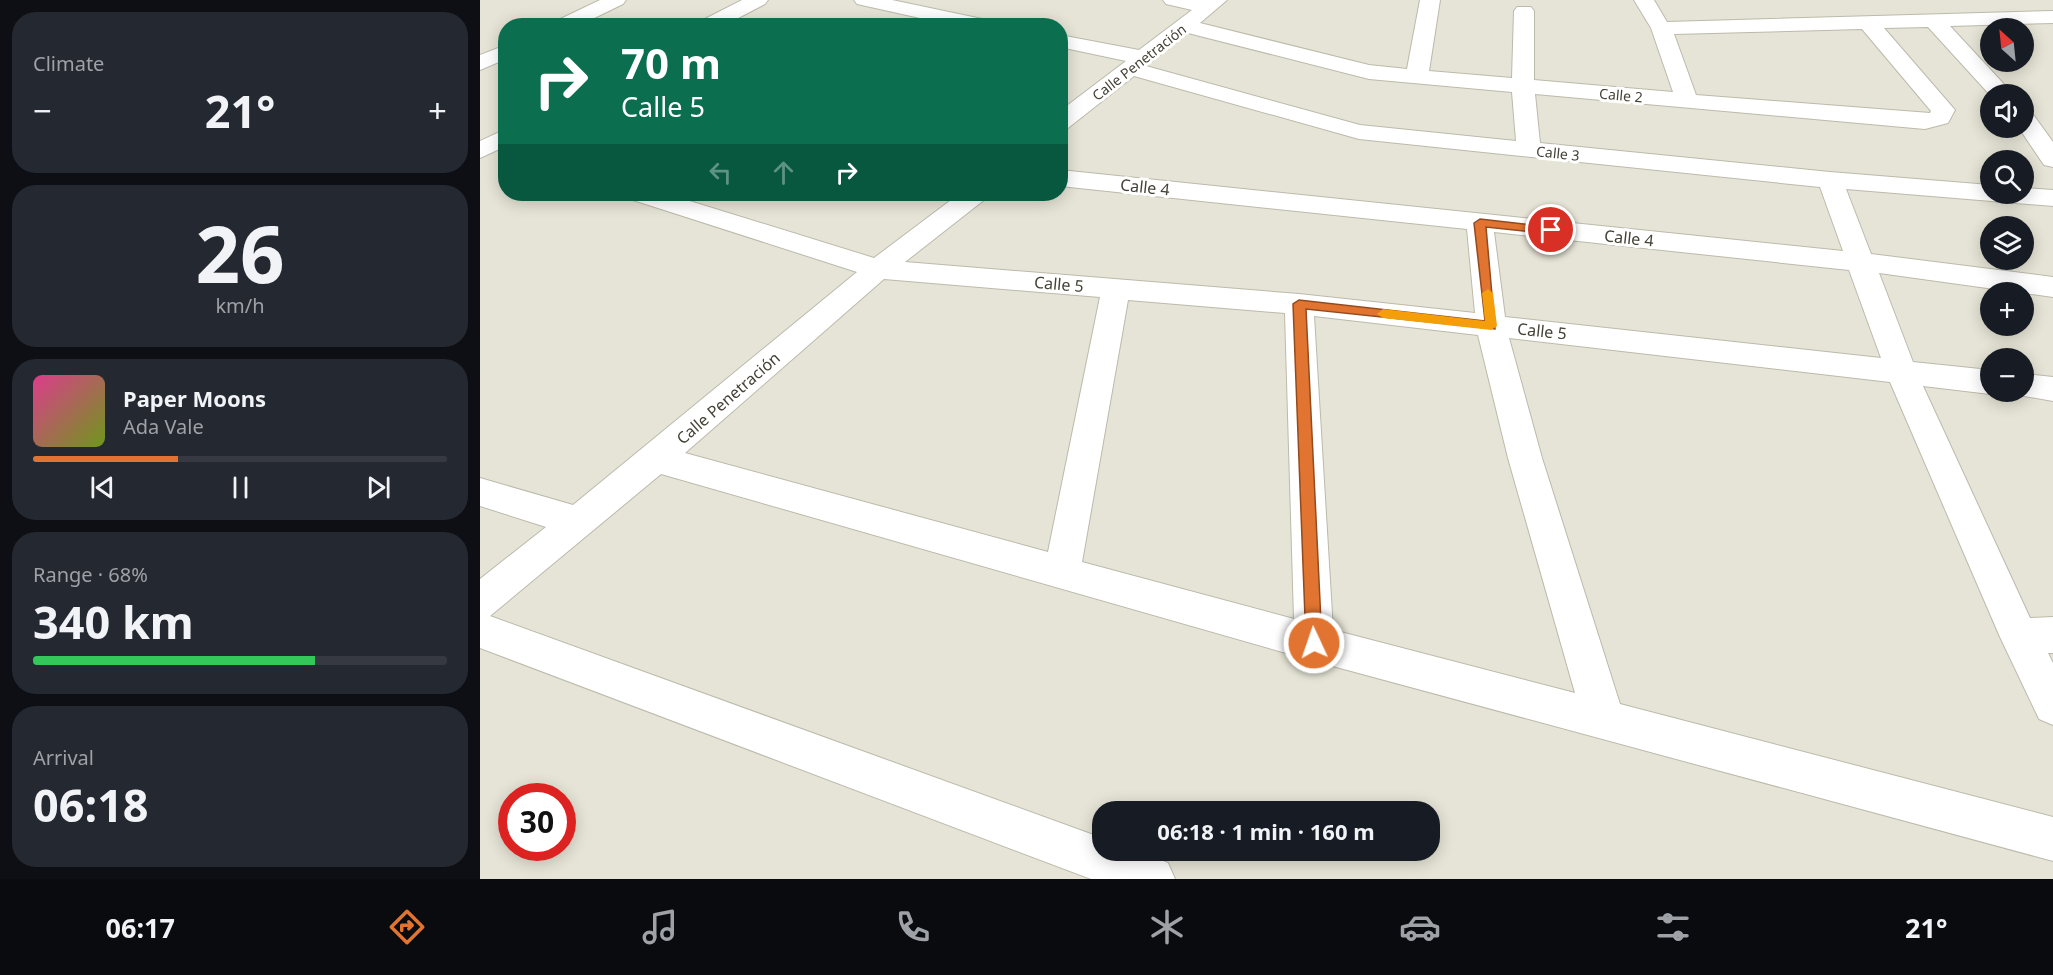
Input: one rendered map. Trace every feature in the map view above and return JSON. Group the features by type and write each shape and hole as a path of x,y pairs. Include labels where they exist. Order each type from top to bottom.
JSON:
{"street":[{"path":"578,18 616,0"},
{"path":"722,18 758,0"},
{"path":"864,0 949,18"},
{"path":"1173,0 1213,4"},
{"path":"1417,76 1430,0"},
{"path":"1644,0 1661,28 1687,101"},
{"name":"Calle Penetración","path":"1068,117 1139,64 1213,4"},
{"path":"1524,11 1523,86 1529,150"},
{"path":"1661,28 1869,24 2053,17"},
{"path":"1935,22 1993,84"},
{"name":"Calle 2","path":"1186,26 1369,72 1925,122 1940,118 1942,110 1869,24"},
{"name":"Calle 3","path":"1068,43 1359,132 1830,180 1980,192"},
{"path":"480,63 498,55"},
{"path":"2034,132 2053,160"},
{"name":"Calle 4","path":"1068,179 1860,262 2053,287"},
{"path":"1830,180 1901,372 2036,636 2053,705"},
{"path":"2034,197 2053,198"},
{"name":"Calle 5","path":"664,201 878,269 1299,304 1980,381"},
{"name":"Calle Penetración","path":"480,602 656,459 878,269 966,201"},
{"path":"1480,223 1491,326 1525,458 1604,720"},
{"path":"1062,573 1116,289"},
{"path":"1299,304 1314,643"},
{"path":"2034,387 2053,389"},
{"path":"656,459 1314,643 2053,839"},
{"path":"480,492 579,522"},
{"path":"480,630 1152,879"}],"shaded area":[{"path":"480,0 2053,0 2053,879 480,879"}],"slow traffic":[{"path":"1383,314 1491,326 1488,293"}],"route":[{"path":"1314,643 1299,304 1491,326 1480,223 1551,230"}]}
